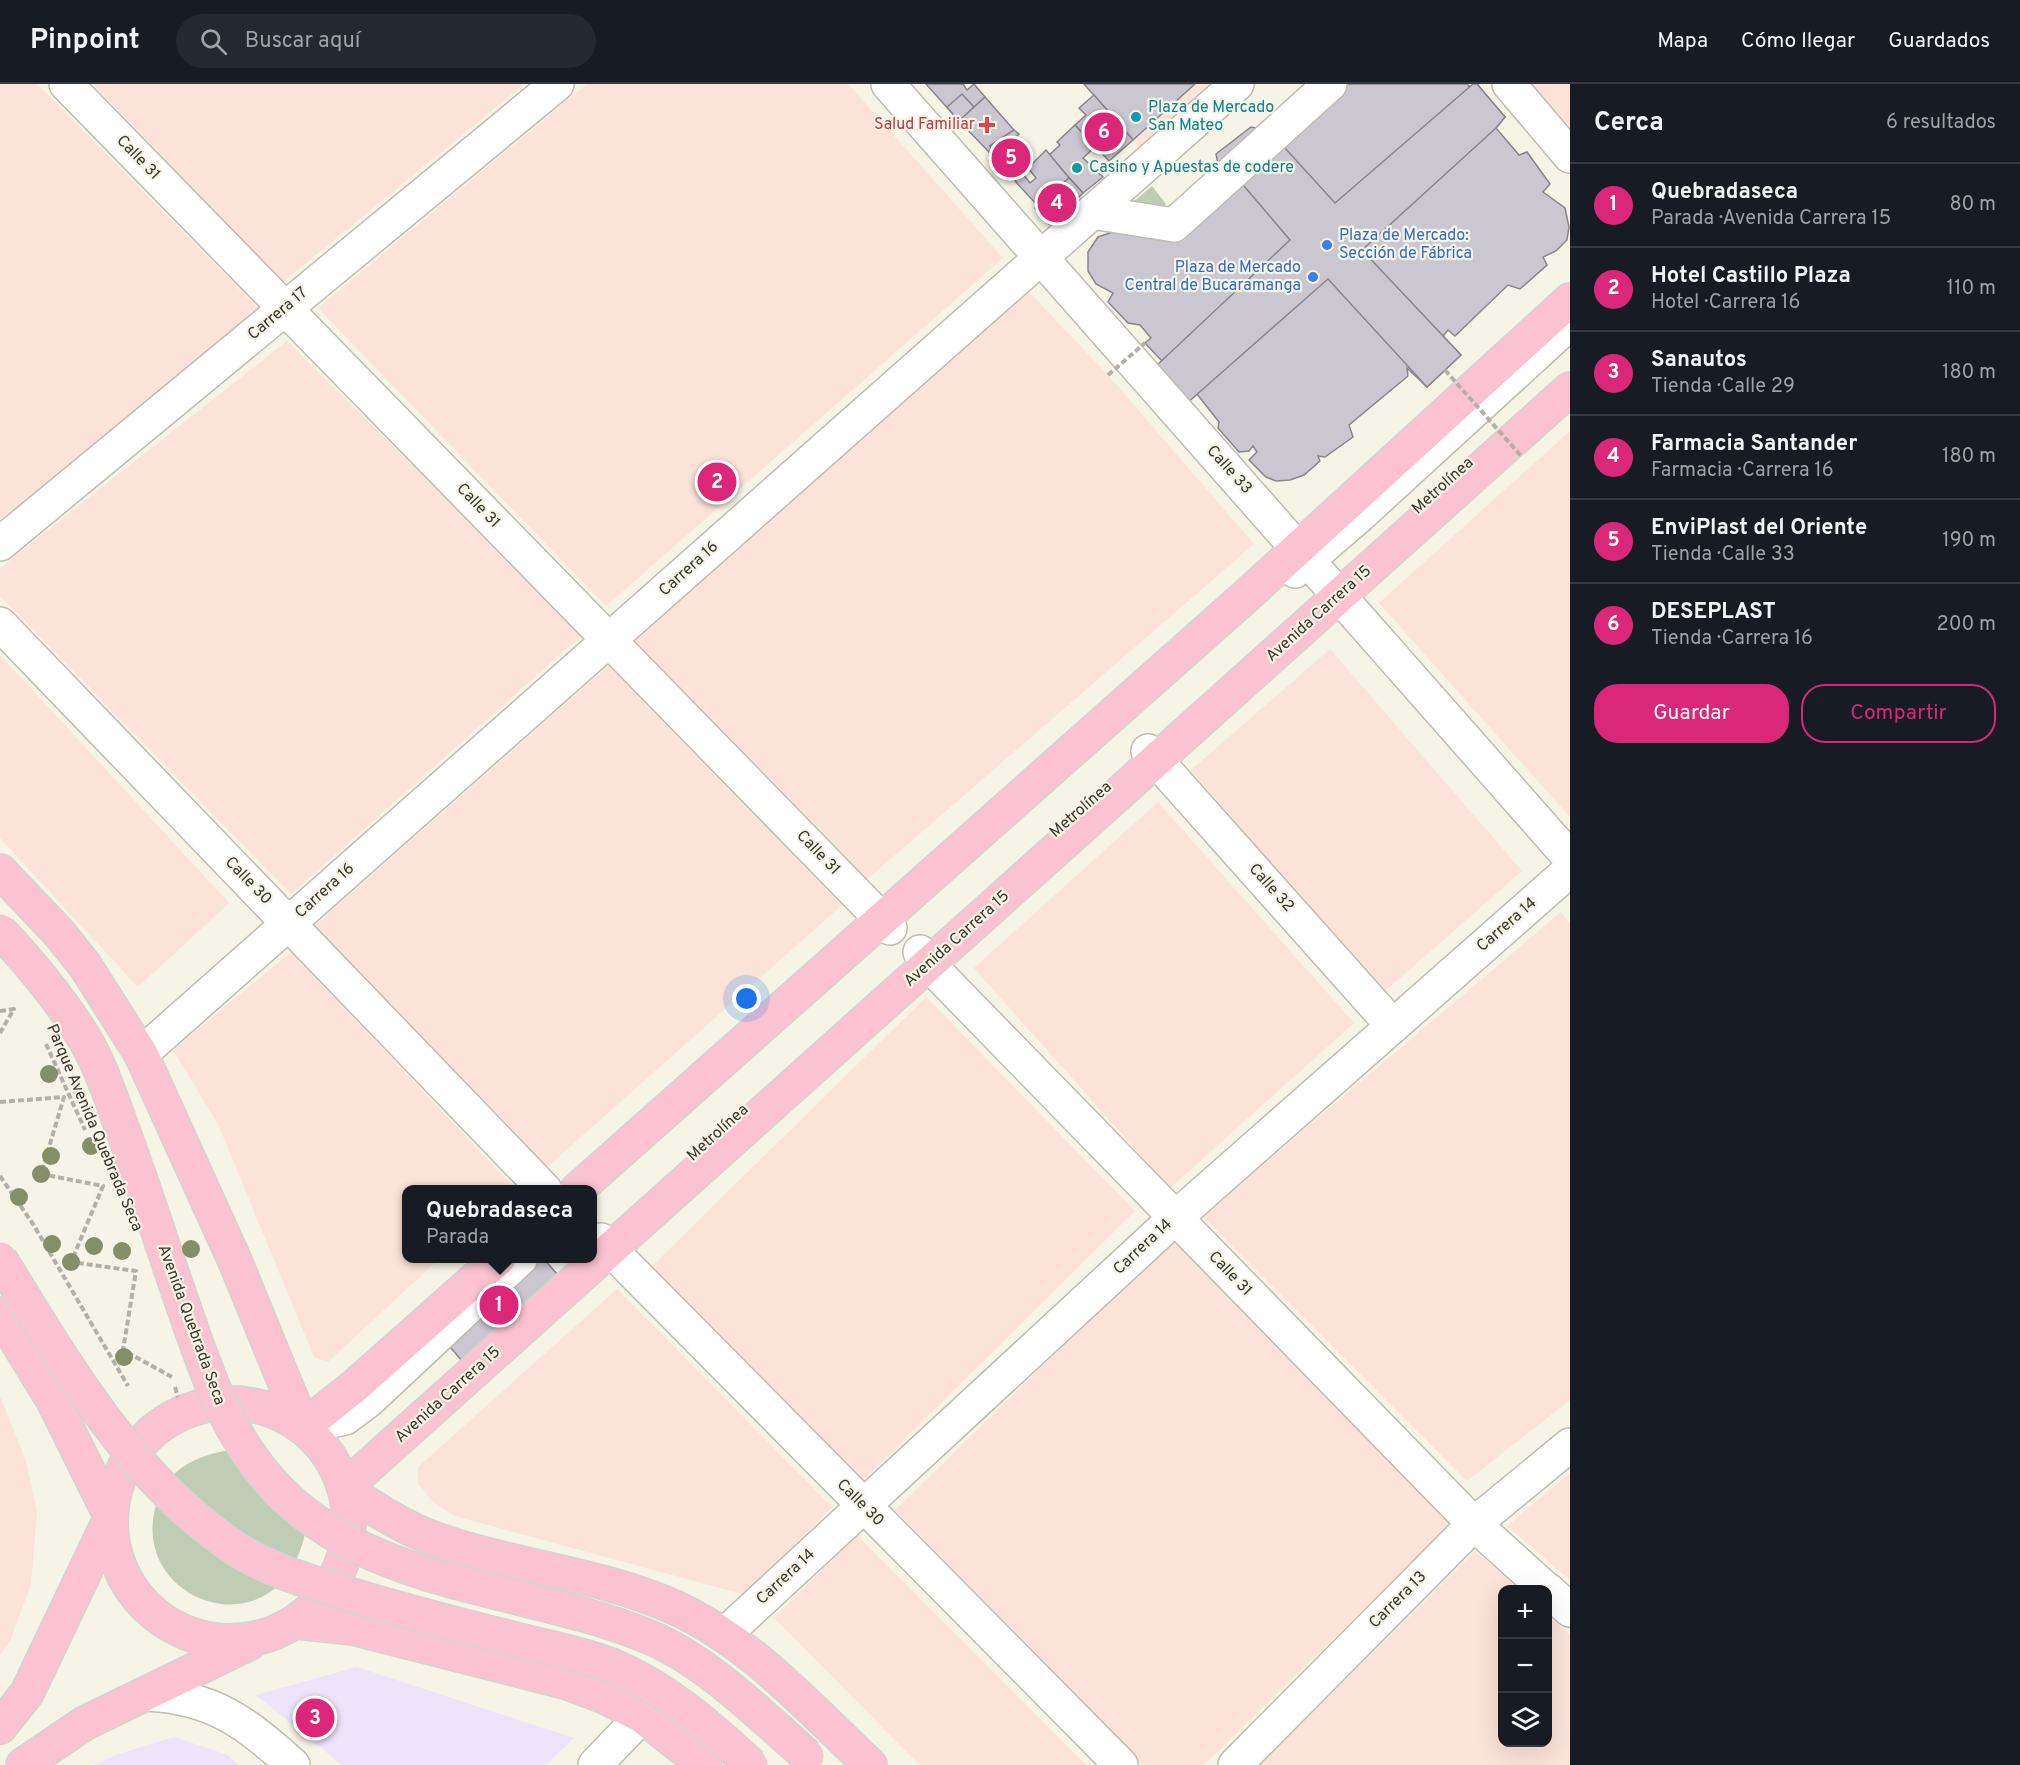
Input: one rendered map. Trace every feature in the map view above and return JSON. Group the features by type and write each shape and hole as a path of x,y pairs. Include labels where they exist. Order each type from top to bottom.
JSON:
{"main road":[{"path":"583,1185 886,923 1303,554 1570,300"},
{"name":"Avenida Carrera 15","path":"597,1248 1336,591 1570,389"},
{"path":"0,871 60,934 86,967 141,1054 235,1261 303,1427"},
{"name":"Avenida Quebrada Seca","path":"0,931 60,1002 85,1039 130,1150 212,1388 240,1442 269,1480 292,1504 322,1527 398,1563 446,1579 607,1621 654,1639 738,1694 811,1761"},
{"path":"0,1259 106,1422 143,1470 183,1509 227,1544 275,1569 371,1602 612,1666 655,1686 698,1716 751,1765"},
{"path":"303,1427 356,1385 493,1263"},
{"name":"Avenida Carrera 15","path":"344,1488 581,1263"},
{"path":"0,1314 53,1400 111,1517 115,1554 131,1589 156,1616 189,1634 226,1642 262,1637"},
{"path":"0,1727 27,1693 111,1517 117,1484 131,1454 154,1430 182,1412 212,1403 244,1403 275,1411 303,1427 328,1454 344,1488 349,1526 342,1563 324,1596 297,1622 86,1723 23,1765"},
{"path":"344,1488 390,1519 427,1536 622,1587 675,1608 725,1634 760,1662 870,1765"},
{"path":"297,1622 353,1628 565,1682 605,1697 642,1716 704,1765"}],"street":[{"name":"Calle 31","path":"66,84 886,923"},
{"name":"Carrera 17","path":"0,544 557,84"},
{"name":"Calle 33","path":"888,84 1127,358 1336,591 1570,858"},
{"name":"Carrera 16","path":"141,1054 1237,84"},
{"path":"1092,212 1174,225 1330,84"},
{"path":"1516,86 1570,156"},
{"name":"Metrolínea","path":"1303,554 1570,323"},
{"name":"Metrolínea","path":"1336,591 1570,372"},
{"name":"Calle 30","path":"0,624 540,1185"},
{"name":"Calle 32","path":"1152,755 1393,1026"},
{"name":"Carrera 14","path":"725,1634 1175,1218 1570,870"},
{"path":"597,1188 886,923"},
{"name":"Calle 31","path":"925,958 1474,1524 1541,1585"},
{"name":"Calle 30","path":"597,1250 863,1506 1121,1765"},
{"path":"303,1427 345,1418 369,1400 516,1263"},
{"name":"Carrera 13","path":"1235,1765 1474,1524 1570,1445"},
{"name":"Calle 31","path":"1552,1594 1570,1610"},
{"path":"146,1694 169,1695 224,1712 252,1728 293,1765"},
{"path":"595,1765 642,1716"}],"path":[{"path":"1445,370 1522,457"},
{"path":"0,1011 14,1009 0,1033"},
{"name":"Parque Avenida Quebrada Seca","path":"42,1035 88,1136"},
{"name":"Parque Avenida Quebrada Seca","path":"0,1102 64,1097 41,1174 103,1186 70,1262 136,1271 123,1350 172,1375 182,1412"},
{"path":"0,1176 33,1224 128,1386"},
{"name":"Parque Avenida Quebrada Seca","path":"105,1178 109,1188"},
{"path":"138,1264 142,1276"}],"shaded area":[{"path":"0,84 37,84 259,309 0,523"},
{"path":"93,84 524,84 283,282"},
{"path":"587,84 848,84 1003,258 606,606 318,308"},
{"path":"1195,84 1222,84 1146,155 1133,140"},
{"path":"1529,84 1570,84 1570,132"},
{"path":"1026,289 1108,375 1254,544 864,882 631,642"},
{"path":"287,341 583,634 291,894 0,596 0,568"},
{"path":"1570,431 1570,817 1379,603"},
{"path":"1330,649 1522,871 1383,993 1191,770"},
{"path":"0,655 229,903 138,987 0,838"},
{"path":"608,666 842,905 546,1168 312,928"},
{"path":"1158,802 1354,1023 1170,1188 974,968"},
{"path":"1561,912 1570,923 1570,1400 1467,1481 1202,1216"},
{"path":"291,952 511,1185 402,1185 402,1263 435,1263 328,1362 314,1357 218,1124 173,1050"},
{"path":"926,997 1135,1211 861,1482 651,1267"},
{"path":"1174,1238 1451,1524 1204,1765 1142,1765 895,1510"},
{"path":"617,1289 832,1507 746,1595 455,1516 432,1501 418,1483 418,1467"},
{"path":"0,1396 26,1461 37,1512 31,1584 10,1641 0,1655"},
{"path":"1570,1473 1570,1580 1507,1526"},
{"path":"857,1535 1086,1765 920,1765 774,1618"},
{"path":"1475,1551 1514,1585 1498,1585 1498,1747 1552,1747 1552,1619 1570,1635 1570,1765 1260,1765"},
{"path":"357,1667 574,1738 546,1765 342,1765 256,1695"},
{"path":"174,1737 228,1755 238,1765 94,1765 119,1754"}],"green space":[{"path":"1152,186 1166,204 1155,215 1126,208"},
{"path":"224,1451 249,1453 306,1529 291,1570 267,1594 238,1604 209,1601 182,1588 162,1565 153,1535 158,1499 169,1480 176,1472 193,1461"}],"building":[{"path":"926,84 963,84 967,90 974,84 985,97 959,121"},
{"name":"Plaza de Mercado San Mateo","path":"1084,84 1195,84 1133,140"},
{"name":"Plaza de Mercado Central de Bucaramanga","path":"1335,84 1467,84 1470,87 1477,84 1505,117 1496,128 1519,155 1527,152 1550,184 1543,192 1565,208 1569,227 1567,240 1556,251 1543,257 1547,265 1520,289 1508,285 1455,336 1448,330 1443,336 1461,355 1427,387 1407,368 1408,376 1349,425 1353,437 1325,457 1318,456 1320,461 1304,475 1290,480 1276,481 1266,477 1249,460 1257,452 1253,446 1249,451 1239,452 1218,428 1219,422 1197,394 1186,404 1155,367 1163,362 1145,343 1151,338 1140,325 1128,323 1108,302 1113,293 1096,284 1088,271 1088,252 1098,237 1116,231 1175,232 1223,189 1216,154 1251,127 1285,134"},
{"name":"Plaza de Mercado: Sección de Fábrica","path":"1473,84 1477,84 1505,117 1496,128 1362,250 1461,355 1427,387 1328,279 1186,404 1155,367 1290,240 1233,173 1274,136 1335,203"},
{"path":"962,94 974,107 959,121 947,107"},
{"path":"1094,95 1133,140 1109,161 1075,125 1086,115 1079,108"},
{"name":"Salud Familiar","path":"985,97 1014,130 990,146 992,149 989,152 959,121"},
{"name":"Casino y Apuestas de codere","path":"1075,125 1095,147 1083,158 1103,177 1083,193 1049,155 1060,145 1057,142"},
{"path":"1014,130 1019,134 994,158 989,152 992,149 990,146"},
{"path":"1012,141 1017,147 999,163 994,158"},
{"path":"1017,147 1022,152 1004,168 999,163"},
{"path":"1046,150 1069,178 1037,205 1015,181 1023,174 1030,183 1036,178 1028,168"},
{"path":"1069,178 1083,193 1076,200 1062,184"},
{"path":"1062,184 1076,200 1061,213 1064,216 1059,220 1053,219 1049,224 1035,208"},
{"path":"520,1263 547,1263 558,1275 462,1361 440,1335"}],"place":[{"name":"Plaza de Mercado San Mateo","path":"1136,117"},
{"name":"Salud Familiar","path":"987,125"},
{"name":"DESEPLAST","path":"1104,132"},
{"name":"EnviPlast del Oriente","path":"1011,158"},
{"name":"Casino y Apuestas de codere","path":"1077,168"},
{"name":"Farmacia Santander","path":"1057,203"},
{"name":"Plaza de Mercado: Sección de Fábrica","path":"1327,245"},
{"name":"Plaza de Mercado Central de Bucaramanga","path":"1313,277"},
{"name":"Hotel Castillo Plaza","path":"717,482"},
{"name":"Quebradaseca","path":"499,1305"},
{"name":"Sanautos","path":"315,1718"}]}
